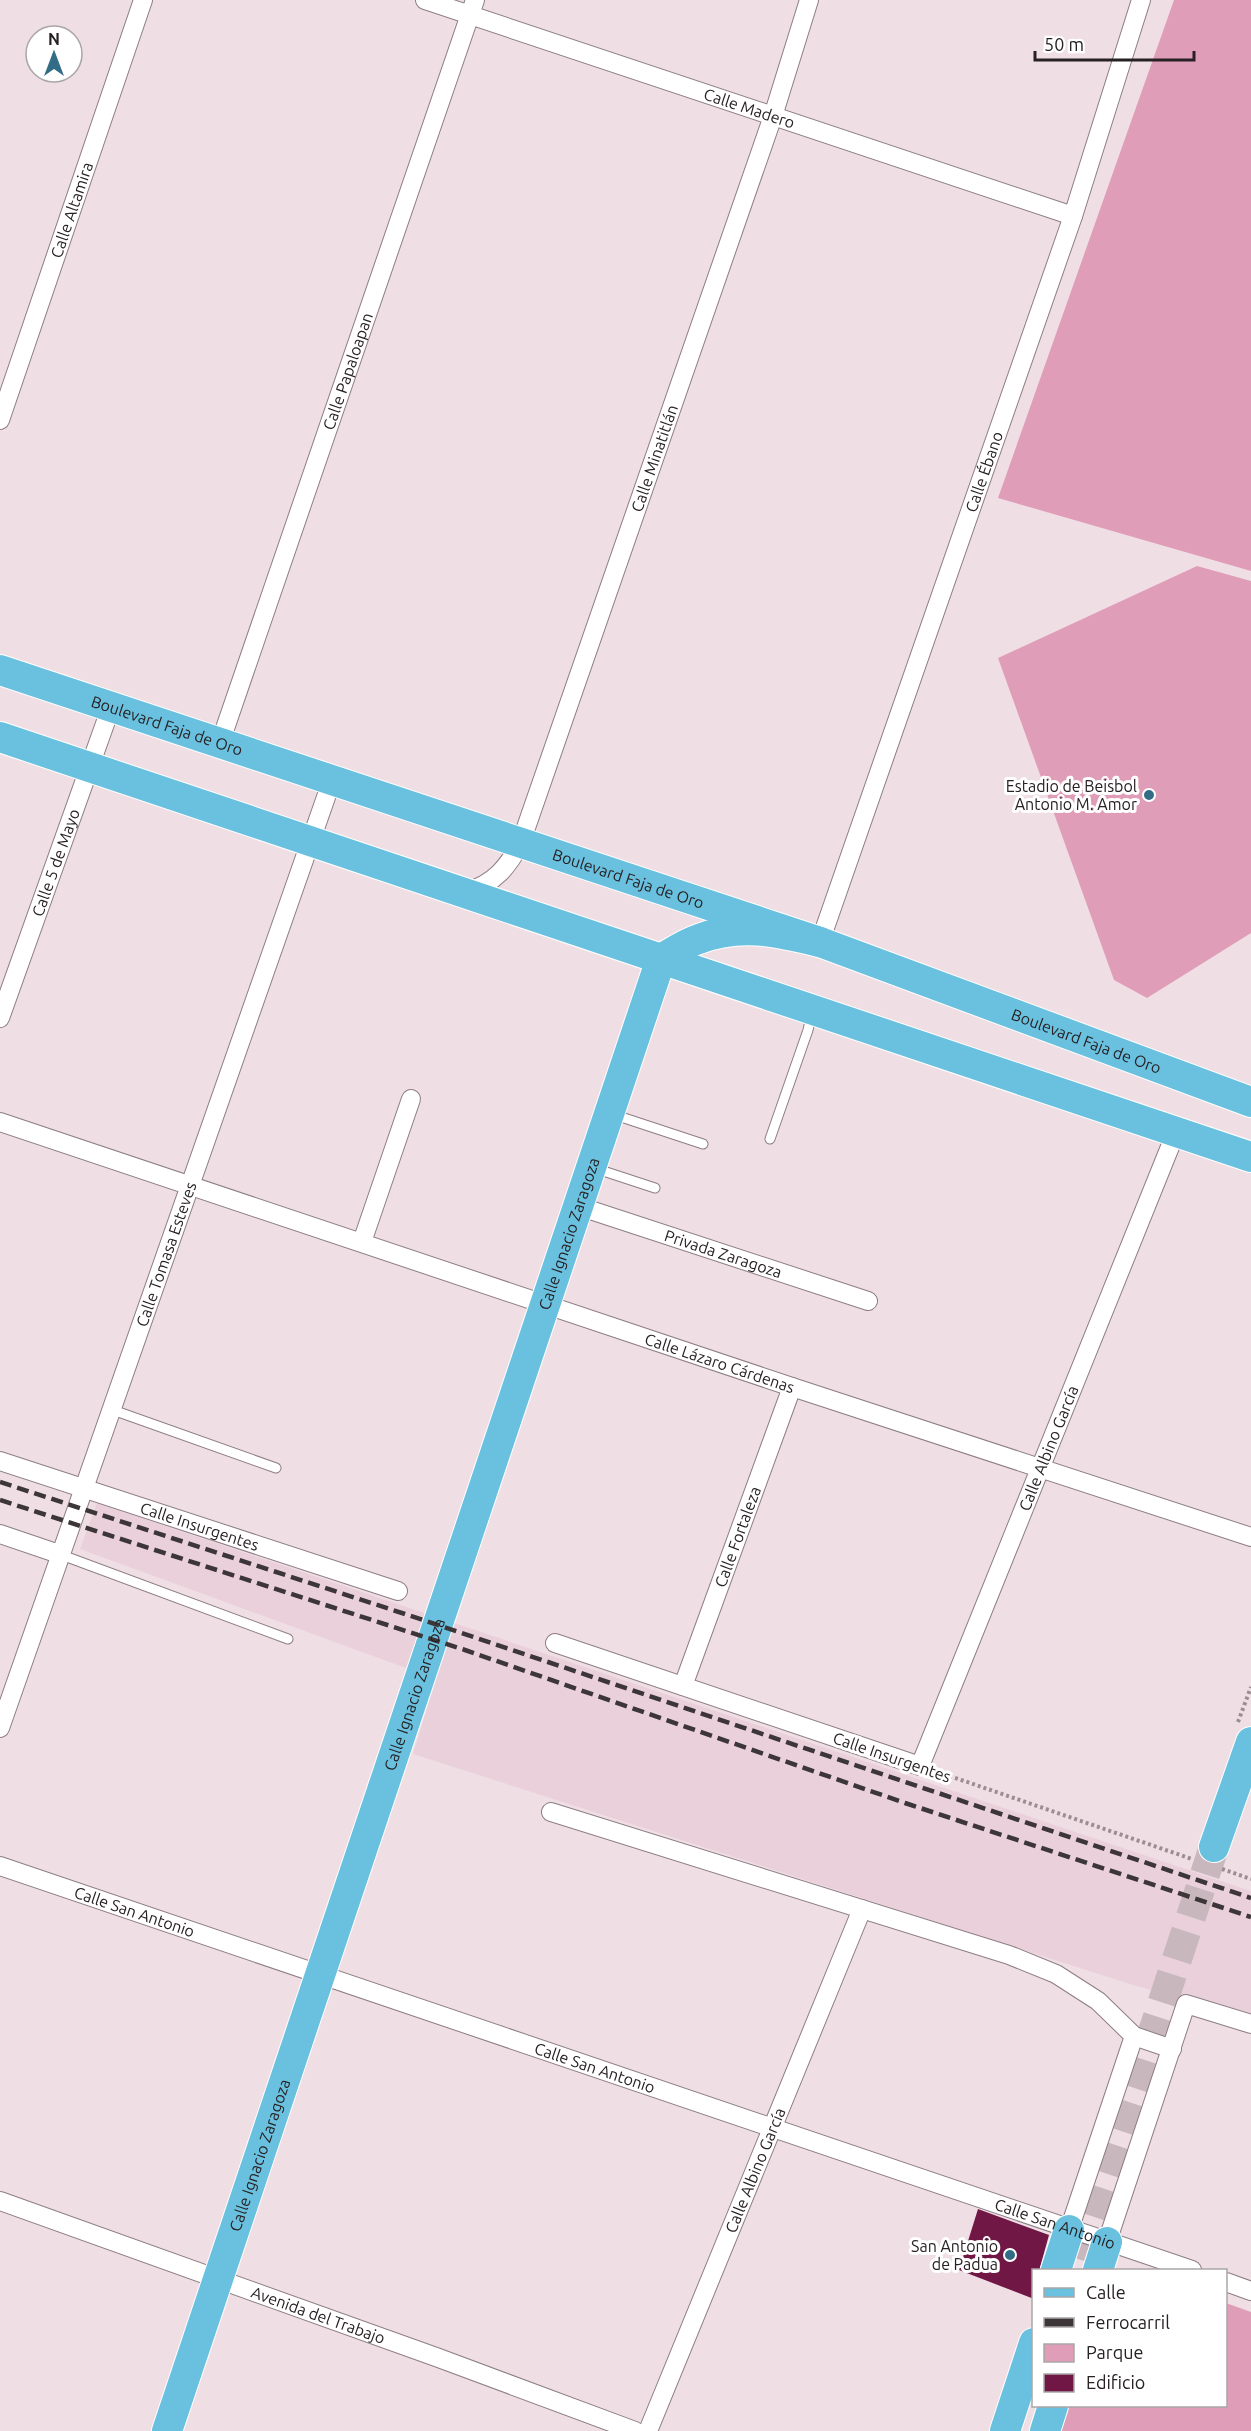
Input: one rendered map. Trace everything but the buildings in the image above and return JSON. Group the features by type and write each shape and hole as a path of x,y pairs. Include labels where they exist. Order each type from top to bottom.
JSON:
{"main road":[{"name":"Boulevard Faja de Oro","path":"0,670 819,942 1251,1102"},
{"path":"0,737 1251,1157"},
{"path":"661,959 698,939 738,929 778,932 819,942"},
{"name":"Calle Ignacio Zaragoza","path":"167,2431 661,959"},
{"path":"1214,1862 1251,1742"},
{"path":"1070,2230 1077,2268"},
{"path":"1077,2268 1107,2242"},
{"path":"1005,2431 1032,2349"},
{"path":"1022,2431 1032,2402"},
{"path":"1045,2431 1053,2407"}],"street":[{"name":"Calle Altamira","path":"0,420 143,0"},
{"name":"Calle Madero","path":"425,0 472,8 773,116 1073,216"},
{"name":"Calle Minatitlán","path":"466,892 483,887 496,878 506,867 521,842 773,116 809,0"},
{"name":"Calle Ébano","path":"819,942 1073,216 1141,0"},
{"name":"Calle Papaloapan","path":"220,743 472,8"},
{"name":"Calle 5 de Mayo","path":"0,1018 111,707"},
{"name":"Calle Tomasa Esteves","path":"0,1728 59,1554 332,780"},
{"path":"362,1242 411,1099"},
{"name":"Calle Lázaro Cárdenas","path":"0,1122 792,1387 1251,1537"},
{"name":"Calle Albino García","path":"920,1766 1176,1132"},
{"name":"Privada Zaragoza","path":"579,1206 868,1301"},
{"name":"Calle Fortaleza","path":"683,1686 792,1387"},
{"name":"Calle Insurgentes","path":"0,1461 398,1591"},
{"path":"0,1534 59,1554"},
{"name":"Calle Insurgentes","path":"555,1643 920,1766"},
{"path":"551,1812 1009,1954 1056,1974 1098,2001 1134,2036 1173,2049"},
{"name":"Calle San Antonio","path":"0,1866 1186,2269"},
{"name":"Calle Albino García","path":"648,2431 862,1909"},
{"path":"1107,2242 1173,2049 1186,2004 1251,2024"},
{"path":"1070,2230 1134,2036"},
{"name":"Avenida del Trabajo","path":"0,2201 219,2278 635,2431"},
{"path":"1227,2282 1251,2290"}],"lane":[{"path":"770,1139 813,1010"},
{"path":"609,1114 703,1144"},
{"path":"591,1167 655,1188"},
{"path":"110,1409 276,1468"},
{"path":"59,1554 288,1639"}],"path":[{"name":"Calle Insurgentes","path":"920,1766 1214,1862 1251,1879"}],"shaded area":[{"path":"97,1503 1251,1891 1251,2018 1133,1985 413,1754 436,1679 80,1549"}],"green space":[{"path":"1174,0 1251,0 1251,571 998,498"},
{"name":"Estadio de Beisbol Antonio M. Amor","path":"1197,566 1251,581 1251,933 1147,998 1114,980 998,658"},
{"path":"1227,2303 1251,2312 1251,2431 1056,2431 1061,2407 1227,2407"}],"tunnel":[{"path":"1078,2259 1214,1847"}],"railway":[{"path":"0,1482 405,1614 1251,1898"},
{"path":"0,1500 465,1650 905,1803 1251,1917"}],"place":[{"name":"Estadio de Beisbol Antonio M. Amor","path":"1149,795"},
{"name":"San Antonio de Padua","path":"1010,2255"}]}
